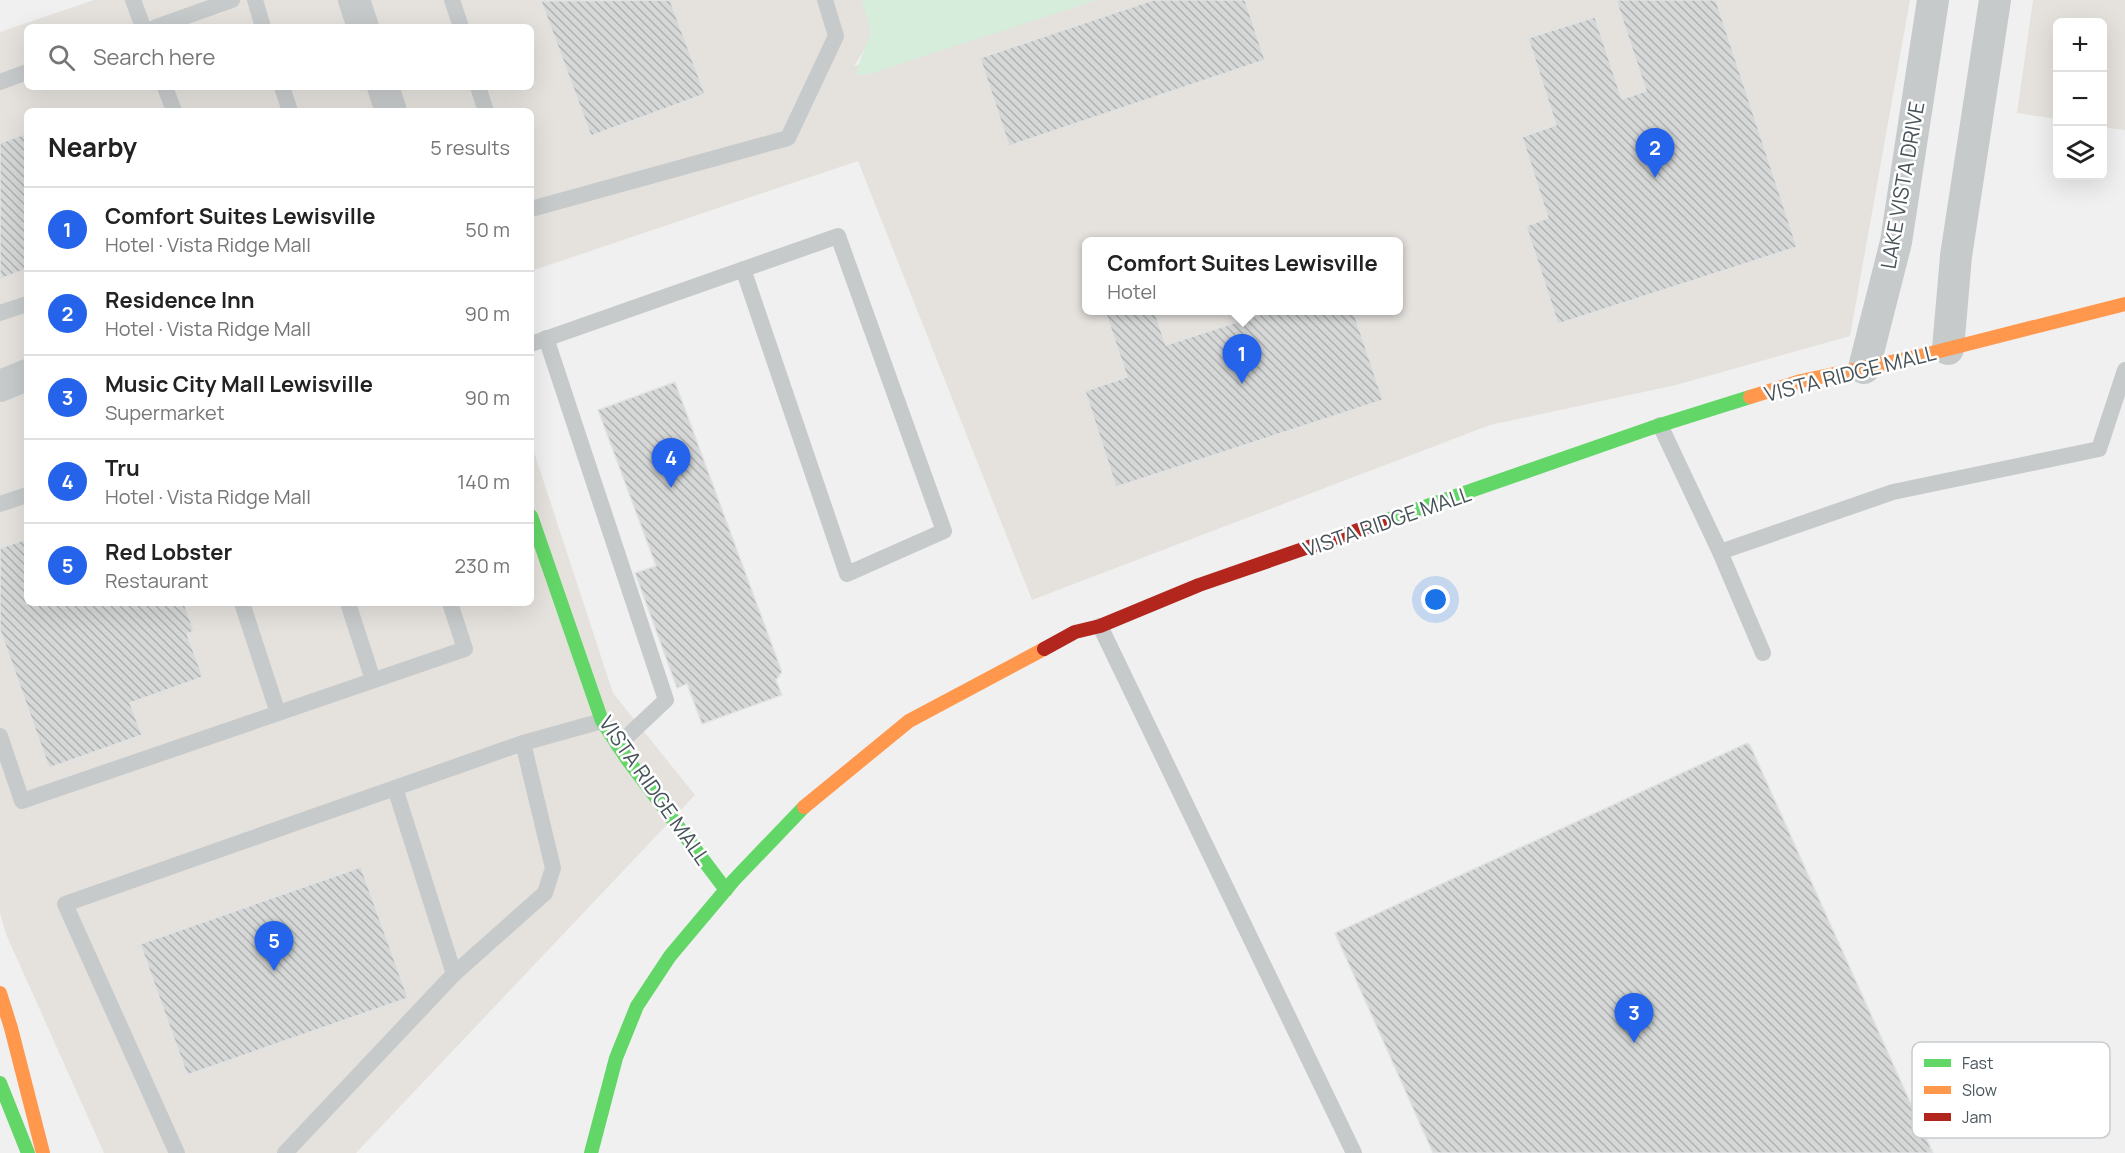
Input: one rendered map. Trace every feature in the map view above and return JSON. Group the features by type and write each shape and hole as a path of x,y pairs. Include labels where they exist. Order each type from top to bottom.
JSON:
{"main road":[{"name":"VISTA RIDGE MALL","path":"591,1153 616,1058 637,1006 670,956 726,890 805,806 909,722 1076,632 1100,626 1199,585 1660,425 1801,381 1948,349 2125,304"},
{"name":"VISTA RIDGE MALL","path":"534,525 602,721 726,890"},
{"path":"0,993 12,1028 43,1153"},
{"path":"0,1083 28,1153"}],"street":[{"path":"354,0 362,24"},
{"name":"LAKE VISTA DRIVE","path":"1864,368 1896,242 1933,0"},
{"path":"1948,349 1956,256 1995,0"},
{"path":"384,90 390,108"},
{"path":"0,386 24,376"}],"lane":[{"path":"134,0 142,24"},
{"path":"164,24 232,0"},
{"path":"255,0 262,24"},
{"path":"452,0 459,24"},
{"path":"534,207 788,138 836,36 825,0"},
{"path":"0,82 24,73"},
{"path":"166,90 173,108"},
{"path":"283,90 289,108"},
{"path":"479,90 485,108"},
{"path":"618,745 666,700 539,341 742,269 838,236 944,531 847,574 742,269"},
{"path":"0,314 24,305"},
{"path":"1720,552 1893,492 2099,449 2125,370"},
{"path":"1660,425 1720,552 1763,653"},
{"path":"0,504 24,496"},
{"path":"243,606 278,713"},
{"path":"349,606 373,680"},
{"path":"0,736 22,801 465,649 451,606"},
{"path":"1100,626 1354,1153"},
{"path":"177,1153 65,904 523,743 602,721"},
{"path":"285,1153 454,974 545,893 553,868 523,743"},
{"path":"395,788 454,974"}],"shaded area":[{"path":"94,0 867,0 876,32 854,66 1058,0 1910,0 1850,336 1676,385 1490,425 1032,600 858,161 534,270 534,108 24,108 24,606 534,606 534,452 613,693 695,795 356,1153 104,1153 6,934 0,913 0,32"},
{"path":"2033,0 2125,0 2125,130 2107,128 2107,18 2053,18 2053,118 2017,113"}],"green space":[{"path":"862,0 1097,0 869,74 855,75 871,32"}],"building":[{"path":"670,0 705,94 591,136 541,1"},
{"path":"1153,0 1245,0 1265,60 1009,146 980,58"},
{"path":"1616,0 1716,0 1797,247 1558,324 1526,226 1548,218 1522,137 1556,125 1528,38 1595,17 1622,99 1646,91"},
{"path":"24,134 24,270 0,279 0,143"},
{"path":"1106,315 1156,315 1166,345 1259,315 1355,315 1383,400 1116,487 1085,391 1127,377"},
{"path":"675,382 782,672 776,680 782,695 702,724 687,684 677,688 635,573 656,566 598,410"},
{"path":"24,540 24,606 185,606 194,631 187,634 203,677 130,703 142,735 49,768 0,630 0,548"},
{"path":"1747,743 1750,745 1912,1106 1912,1138 1926,1138 1933,1153 1433,1153 1335,933"},
{"path":"361,867 408,998 187,1075 140,944"}],"traffic: fast":[{"path":"1381,522 1651,428 1750,397"},
{"path":"534,525 602,721 627,759 726,890"},
{"path":"591,1153 616,1058 637,1006 670,956 734,880 804,807"},
{"path":"0,1083 28,1153"}],"traffic: slow":[{"path":"1750,397 1801,381 1924,355 2125,304"},
{"path":"804,807 909,721 1044,649"},
{"path":"0,993 43,1153"}],"traffic: jam":[{"path":"1044,649 1075,632 1100,626 1199,585 1381,522"}],"place":[{"name":"Residence Inn","path":"1655,178"},
{"name":"Comfort Suites Lewisville","path":"1242,384"},
{"name":"Tru","path":"671,488"},
{"name":"Red Lobster","path":"274,971"},
{"name":"Music City Mall Lewisville","path":"1634,1043"}]}
